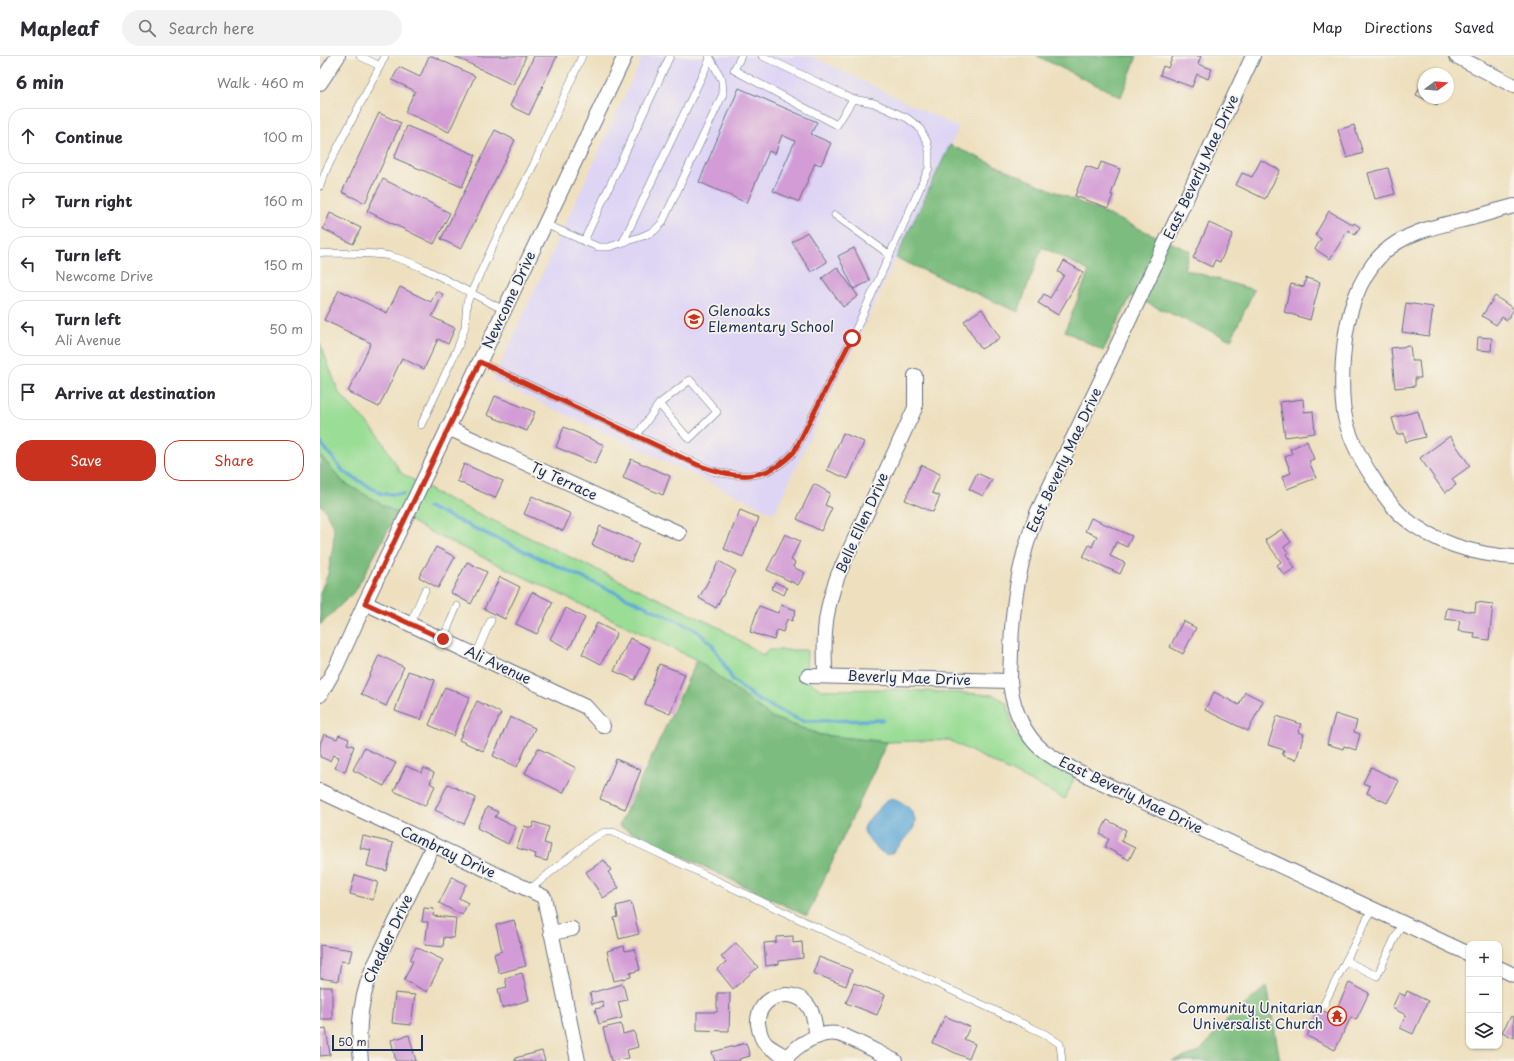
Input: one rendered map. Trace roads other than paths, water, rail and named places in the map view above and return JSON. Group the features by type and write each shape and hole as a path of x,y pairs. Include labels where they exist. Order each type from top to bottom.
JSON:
{"street":[{"path":"320,83 338,56"},
{"name":"Newcome Drive","path":"320,695 336,667 625,56"},
{"name":"East Beverly Mae Drive","path":"1253,56 1037,513 1029,534 1019,569 1013,604 1010,681 1016,709 1036,744 1050,756 1071,768 1466,953"},
{"path":"1456,56 1514,86"},
{"path":"1514,206 1420,231 1400,240 1382,254 1368,272 1357,292 1345,336 1342,386 1344,411 1348,430 1356,449 1364,465 1389,502 1402,516 1420,529 1442,541 1469,550 1514,557"},
{"name":"Belle Ellen Drive","path":"826,676 825,633 831,594 838,575 915,408 915,376"},
{"name":"Ty Terrace","path":"448,428 679,533"},
{"name":"Ali Avenue","path":"365,603 586,707 603,726"},
{"name":"Beverly Mae Drive","path":"808,676 1010,681"},
{"name":"Cambray Drive","path":"320,791 433,846 544,897 578,1061"},
{"name":"Chedder Drive","path":"361,1061 359,1024 365,988 372,970 433,846"},
{"path":"551,933 572,929"},
{"path":"1502,969 1514,975"},
{"path":"817,1037 813,1015 809,1006 801,1000 791,996 781,995 768,1000 762,1005 758,1012 759,1031 765,1044 788,1056 817,1037 828,1034 837,1034 895,1061"}],"lane":[{"path":"360,56 380,66"},
{"path":"320,186 327,168 385,56"},
{"path":"421,425 458,347 465,327 467,302 496,239 534,164 582,56"},
{"path":"584,241 670,56"},
{"path":"741,56 734,70 837,125 853,99"},
{"path":"480,362 713,471 732,476 754,475 770,470 788,459 798,446 852,338 890,255 928,168 929,150 923,134 908,118 874,103 853,99 762,56"},
{"path":"545,224 598,247 609,247 622,244 654,231 662,223 723,94 722,80 710,58"},
{"path":"622,244 710,58"},
{"path":"835,216 890,255"},
{"path":"320,253 393,256 428,270 504,310"},
{"path":"636,436 658,404 690,380 717,412 689,439 658,404"},
{"path":"410,624 425,590"},
{"path":"443,639 457,606"},
{"path":"476,655 491,620"},
{"path":"529,890 591,839 605,832 613,832 1045,1034 1060,1044 1062,1061"},
{"path":"1324,1004 1372,909"},
{"path":"1346,961 1377,976 1402,923"}],"water":[{"path":"891,798 896,799 910,809 915,818 915,823 912,830 898,848 887,855 880,851 872,843 866,835 864,829 875,812"}],"waterway":[{"path":"320,442 344,472 382,494 403,494"},
{"path":"428,507 695,629 712,644 733,680 756,699 802,721 883,720"}],"place":[{"name":"Glenoaks Elementary School","path":"694,319"},
{"name":"Community Unitarian Universalist Church","path":"1337,1016"}]}
